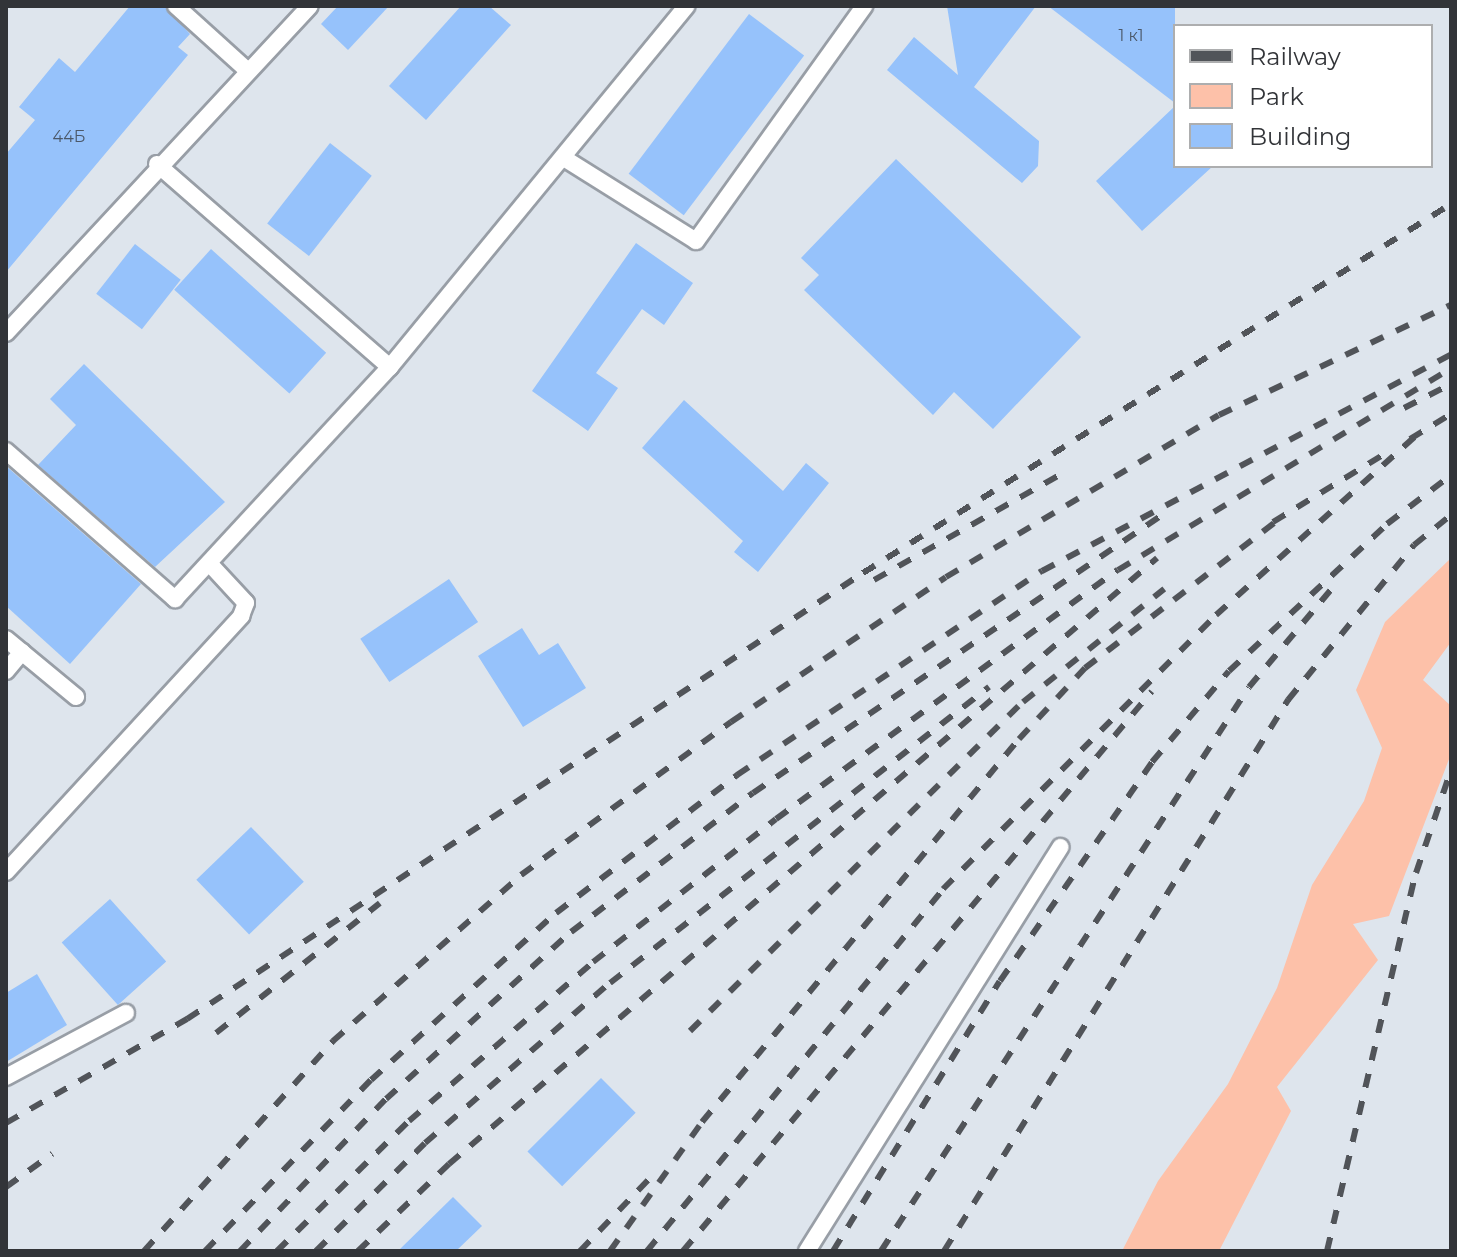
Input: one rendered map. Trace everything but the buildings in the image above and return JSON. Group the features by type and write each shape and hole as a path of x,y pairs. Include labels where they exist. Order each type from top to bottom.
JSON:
{"lane":[{"path":"176,6 248,71"},
{"path":"6,333 157,164 310,6"},
{"path":"6,451 175,599 390,367 567,160 687,6"},
{"path":"567,160 696,241 864,6"},
{"path":"157,164 390,367"},
{"path":"6,872 241,616 246,603 209,563"},
{"path":"6,639 76,697"},
{"path":"6,671 22,652"},
{"path":"807,1251 1060,847"},
{"path":"6,1077 126,1013"}],"green space":[{"path":"1451,558 1451,642 1423,680 1451,706 1451,754 1389,916 1353,924 1378,960 1277,1087 1291,1111 1219,1251 1122,1251 1158,1181 1228,1084 1277,988 1312,885 1364,801 1382,748 1356,690 1385,622"}],"railway":[{"path":"6,1123 187,1019 863,573 1451,204"},
{"path":"144,1251 333,1041 521,875 731,722 946,577 1219,415 1451,305"},
{"path":"205,1251 371,1080 556,913 737,775 1042,571 1451,354"},
{"path":"277,1251 409,1121 593,962 776,819 1118,570 1451,368"},
{"path":"1404,408 1451,384"},
{"path":"1410,439 1451,414"},
{"path":"647,1251 943,889 1216,615 1419,433"},
{"path":"1273,522 1386,453"},
{"path":"874,580 1063,473"},
{"path":"833,1251 1000,981 1152,762 1229,671 1387,524 1451,475"},
{"path":"944,1251 1288,700 1414,545 1451,515"},
{"path":"240,1251 386,1099 571,932 753,793 1159,517"},
{"path":"610,1251 702,1122 1019,739 1085,668 1282,517"},
{"path":"358,1251 449,1164 1157,558"},
{"path":"881,1251 1249,687 1335,585"},
{"path":"690,1031 1023,702 1164,589"},
{"path":"316,1251 425,1143 610,983 989,687"},
{"path":"683,1251 1152,691"},
{"path":"1327,1251 1416,873 1451,770"},
{"path":"216,1033 380,903"},
{"path":"6,1187 52,1154"},
{"path":"580,1251 653,1175"}]}
